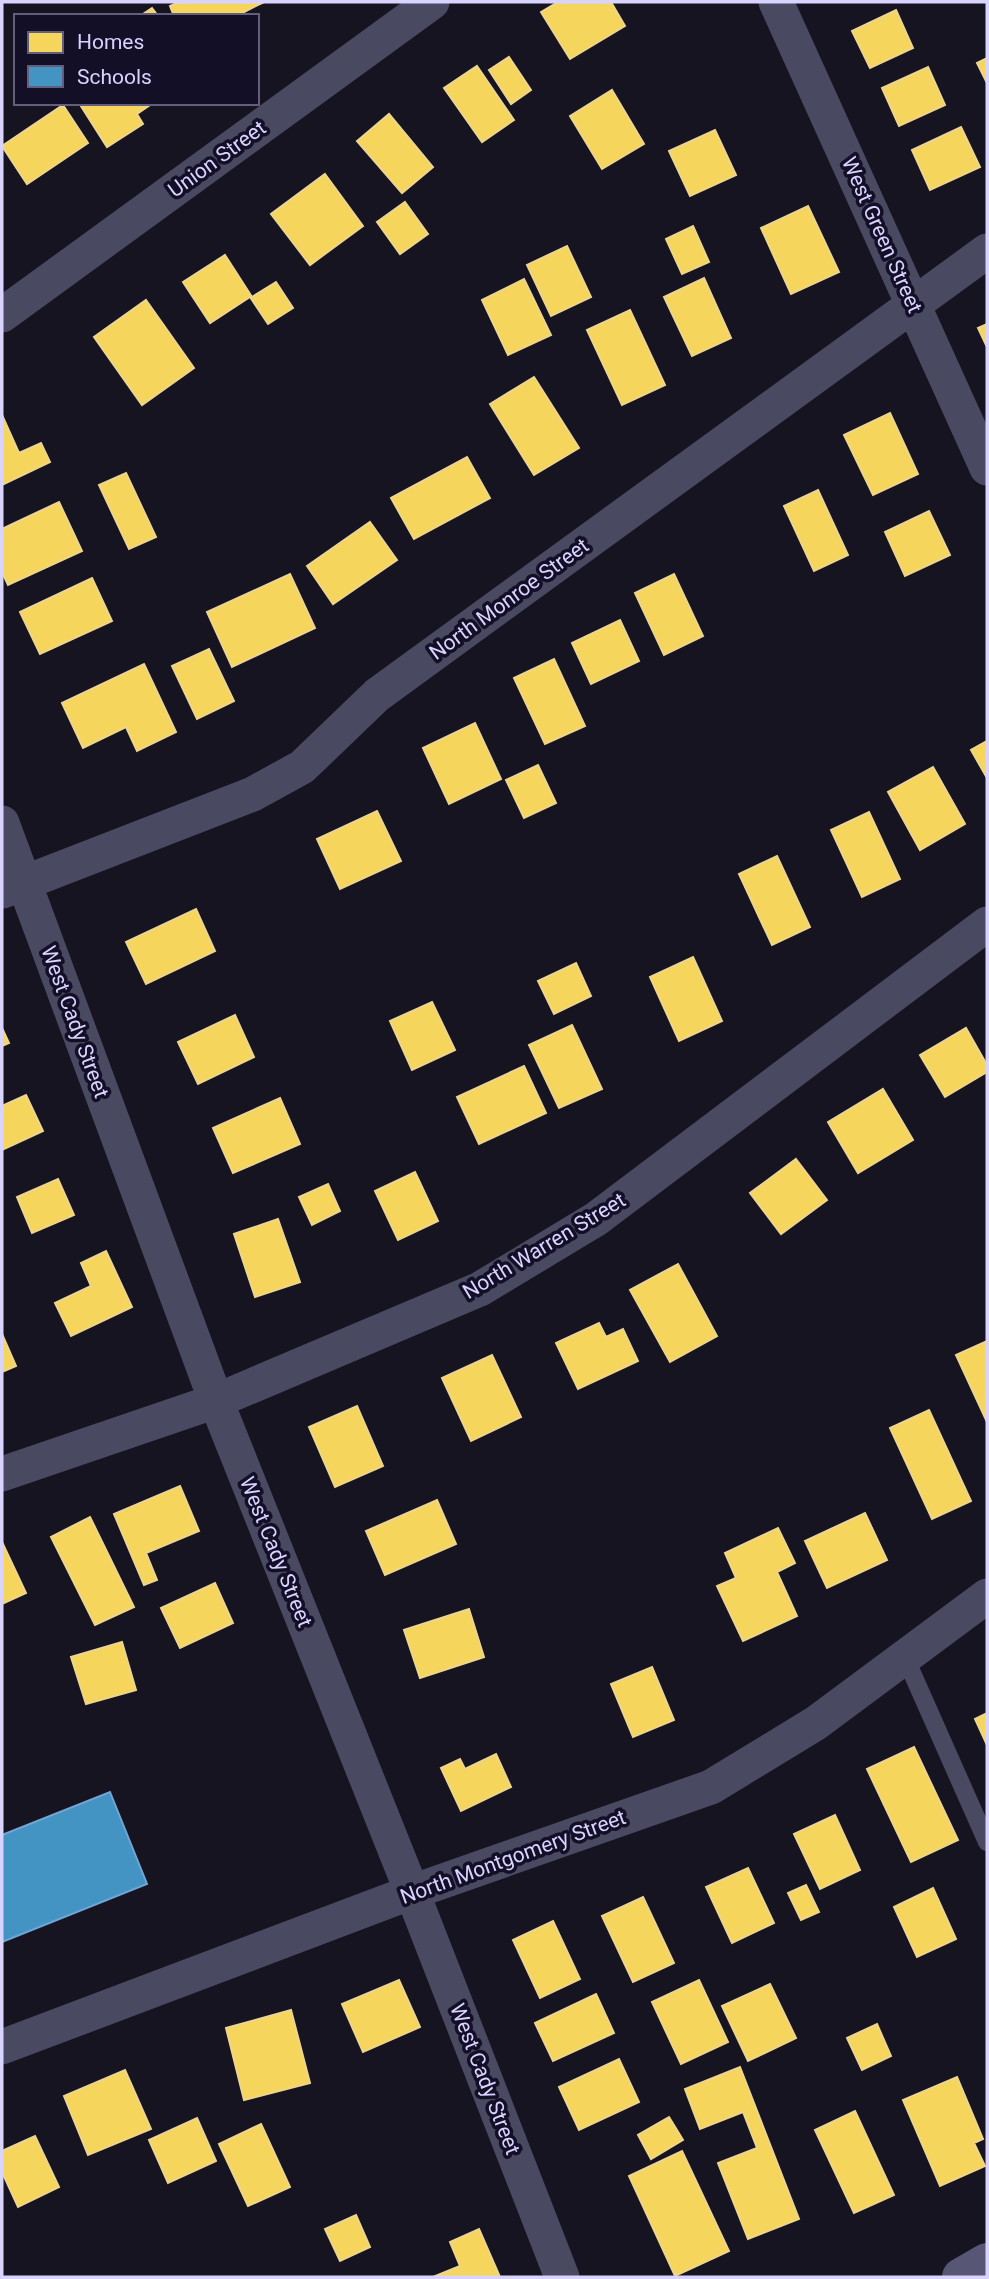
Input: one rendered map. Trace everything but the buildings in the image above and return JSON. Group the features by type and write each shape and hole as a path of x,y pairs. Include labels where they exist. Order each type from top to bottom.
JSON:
{"main road":[{"path":"961,2277 987,2262"}],"street":[{"name":"Union Street","path":"2,316 432,2"},
{"name":"West Green Street","path":"776,2 987,468"},
{"name":"North Monroe Street","path":"13,888 253,794 302,767 377,695 987,251"},
{"name":"West Cady Street","path":"2,823 13,888 562,2277"},
{"name":"North Warren Street","path":"2,1474 216,1401 470,1293 596,1219 987,923"},
{"name":"North Montgomery Street","path":"2,2047 412,1892 710,1787 816,1723 987,1596"}],"lane":[{"path":"905,1657 987,1842"}]}
